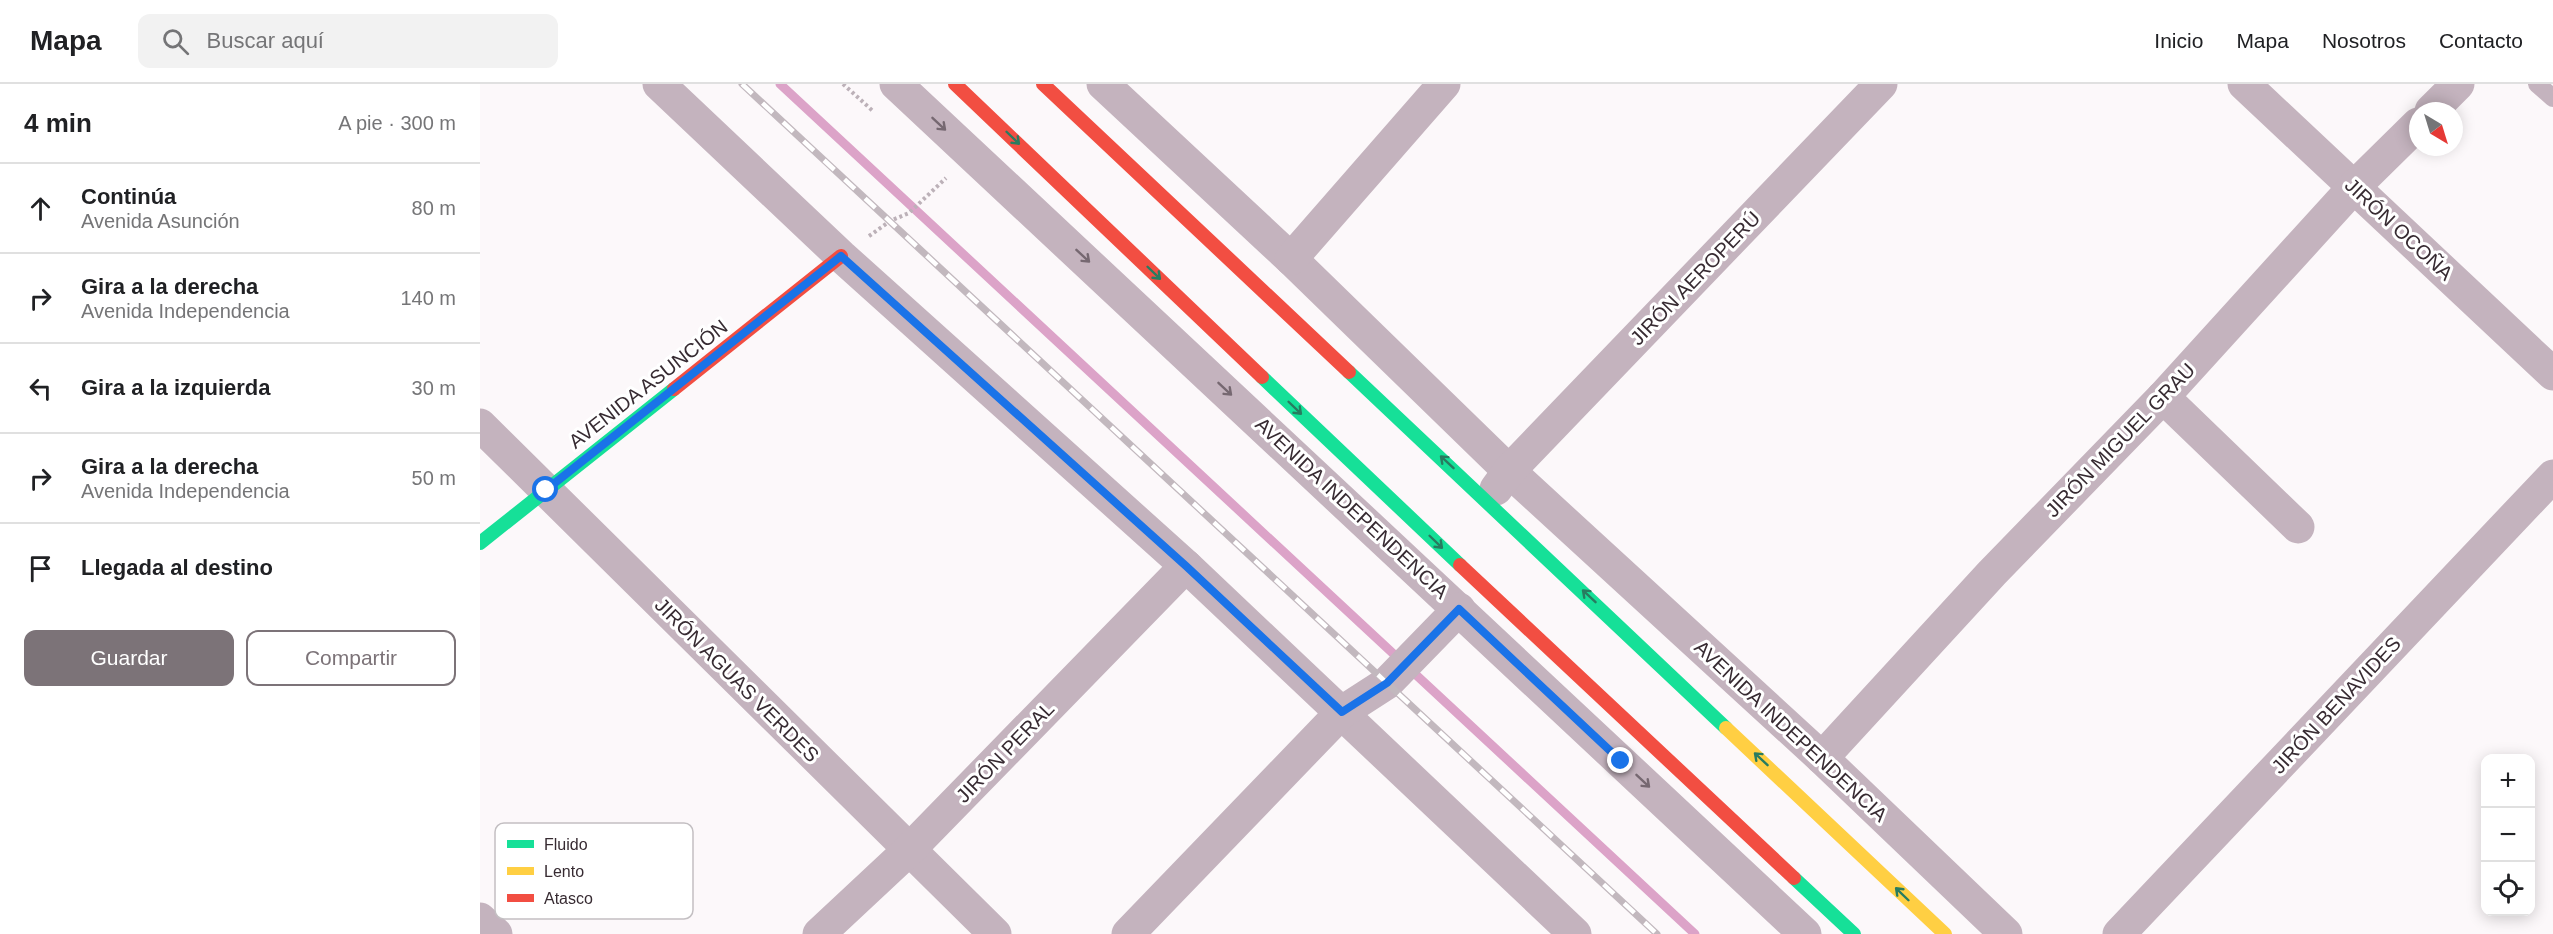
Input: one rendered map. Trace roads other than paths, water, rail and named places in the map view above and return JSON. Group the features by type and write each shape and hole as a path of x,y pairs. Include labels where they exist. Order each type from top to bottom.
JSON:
{"main road":[{"name":"AVENIDA INDEPENDENCIA","path":"955,84 1494,598 1854,934"},
{"name":"AVENIDA INDEPENDENCIA","path":"1043,84 1945,934"},
{"name":"AVENIDA ASUNCIÓN","path":"480,543 841,256"}],"street":[{"path":"660,84 841,256 1186,566 1575,934"},
{"name":"AVENIDA INDEPENDENCIA","path":"897,84 1805,934"},
{"name":"AVENIDA INDEPENDENCIA","path":"1103,84 1291,259 1509,471 1822,758 2006,934"},
{"path":"1291,259 1444,84"},
{"name":"JIRÓN AEROPERÚ","path":"1488,501 1509,471 1881,84"},
{"name":"JIRÓN OCOÑA","path":"2244,84 2553,374"},
{"path":"2440,102 2458,84"},
{"name":"JIRÓN MIGUEL GRAU","path":"1822,758 1992,573 2163,397 2354,187 2409,133"},
{"path":"2163,397 2298,527"},
{"name":"JIRÓN AGUAS VERDES","path":"480,425 995,934"},
{"name":"JIRÓN BENAVIDES","path":"2119,934 2553,476"},
{"name":"JIRÓN PERAL","path":"819,934 909,850 1186,566"},
{"path":"1128,934 1342,712 1407,664 1459,609"},
{"path":"480,919 496,934"}],"lane":[{"path":"2537,84 2553,98"},
{"path":"1618,624 1641,592"}],"waterway":[{"path":"780,84 1695,934"}],"railway":[{"path":"742,84 1657,934"}]}
